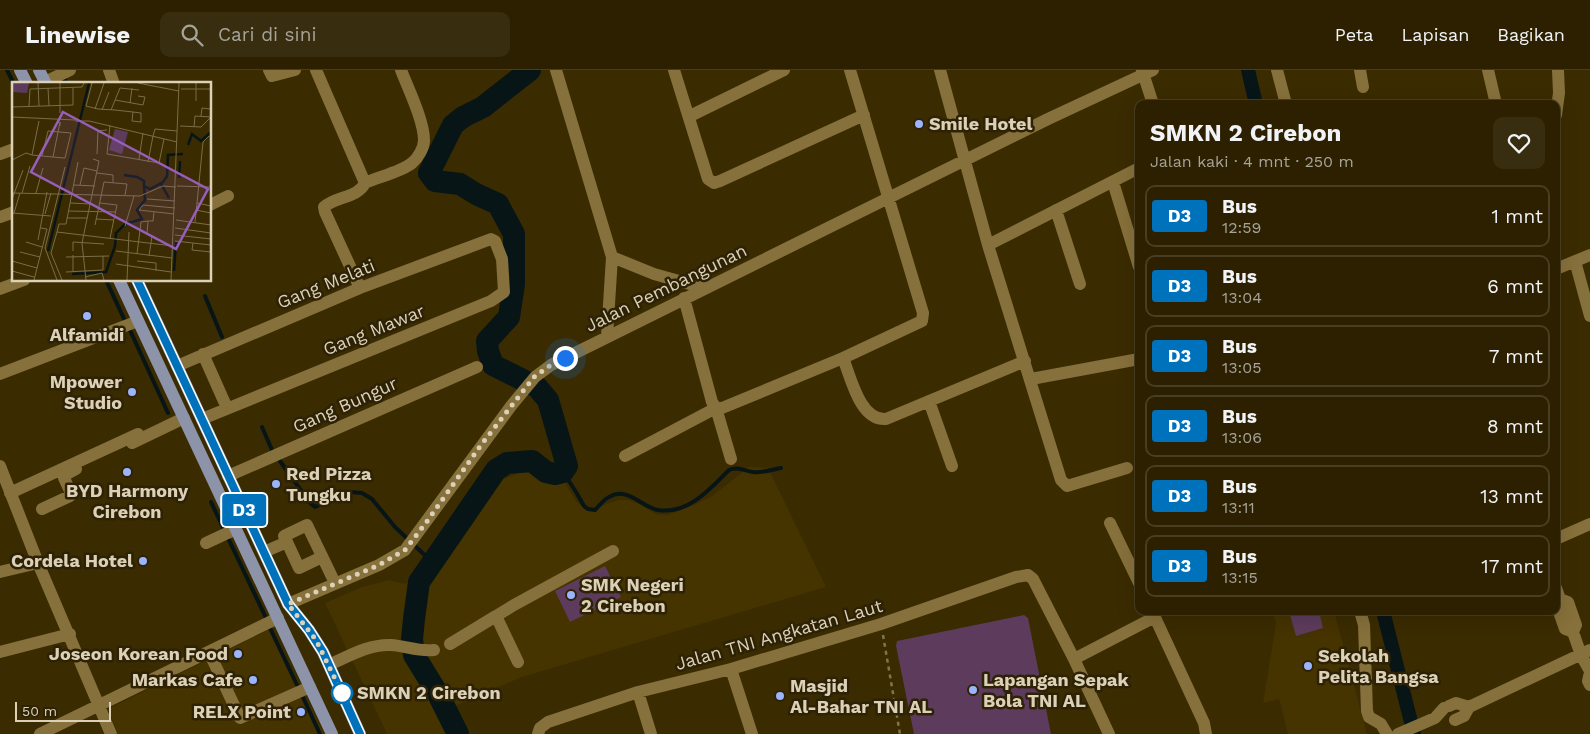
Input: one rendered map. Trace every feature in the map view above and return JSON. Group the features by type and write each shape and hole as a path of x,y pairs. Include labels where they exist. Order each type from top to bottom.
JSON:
{"main road":[{"path":"20,70 26,82"},
{"path":"119,281 147,340 229,532 278,618 302,691 332,734"},
{"path":"137,281 288,604 316,640 360,734"},
{"path":"147,340 162,333"}],"street":[{"path":"109,70 113,82"},
{"path":"269,70 272,76 296,70"},
{"path":"316,70 365,183"},
{"path":"360,288 324,207 363,188 365,183 406,167 412,163 421,150 424,140 422,125 401,70"},
{"path":"556,70 612,257 607,336"},
{"path":"674,70 690,116 708,179 716,183 864,115"},
{"path":"690,116 784,70"},
{"path":"625,456 716,408 722,408 843,358 918,324 923,318 850,70"},
{"path":"1277,70 1285,100"},
{"path":"1360,70 1363,87"},
{"path":"1488,70 1495,100"},
{"path":"1558,70 1558,100"},
{"path":"942,71 964,161 988,245 1061,480 1067,486 1126,468"},
{"path":"1146,71 1152,100"},
{"name":"Jalan Pembangunan","path":"288,604 379,565 405,550 511,406 534,377 551,365 1146,71"},
{"path":"0,154 12,150"},
{"path":"988,245 1135,170"},
{"path":"1113,182 1135,255"},
{"path":"211,204 228,196"},
{"path":"1056,210 1080,284"},
{"path":"0,217 12,213"},
{"name":"Gang Melati","path":"177,366 360,288 491,239"},
{"name":"Gang Mawar","path":"202,419 491,302 503,294 504,291 501,258 495,240 491,239"},
{"path":"1560,267 1590,255"},
{"path":"612,257 661,276 704,288"},
{"path":"1575,261 1590,316"},
{"path":"0,289 21,281"},
{"path":"684,298 712,402 716,408 731,459"},
{"path":"0,374 138,321"},
{"path":"203,354 227,408"},
{"path":"843,358 862,404 868,413 877,418 886,419 1025,361"},
{"path":"1031,379 1135,360"},
{"name":"Gang Bungur","path":"228,476 476,367"},
{"path":"930,401 952,466"},
{"path":"7,495 179,416"},
{"path":"42,509 71,494 64,478 65,475 119,449"},
{"path":"0,466 7,495 70,634 111,734"},
{"path":"1110,524 1135,575"},
{"path":"1560,537 1590,524"},
{"path":"322,557 299,568 284,536 307,525 335,583"},
{"path":"206,543 229,532"},
{"path":"264,552 287,542"},
{"path":"450,644 514,605 613,551"},
{"path":"0,572 38,563"},
{"name":"Jalan TNI Angkatan Laut","path":"539,731 548,722 638,692 731,669 881,624 1028,574 1033,579 1074,659"},
{"path":"1560,595 1568,602 1576,625 1572,632 1585,652 1590,672 1588,681 1590,685"},
{"path":"1109,734 1074,659 1151,615"},
{"path":"1153,615 1204,723 1206,734"},
{"path":"1361,615 1364,625 1368,711 1370,717 1381,724 1387,734"},
{"path":"496,616 518,662"},
{"path":"40,734 278,618"},
{"path":"0,652 70,634"},
{"path":"329,665 362,649 383,645 428,651"},
{"path":"209,652 240,718 302,691"},
{"path":"1435,718 1452,721 1464,716 1469,707 1585,652"},
{"path":"731,669 752,734"},
{"path":"638,692 651,734"},
{"path":"1398,734 1435,718 1447,707 1456,703 1469,707"}],"path":[{"path":"881,624 900,734"}],"shaded area":[{"name":"SMK Negeri 2 Cirebon","path":"749,467 768,468 826,587 522,677 455,706 439,705 453,734 387,734 325,603 362,587 389,580 405,584 423,568 432,565 462,527 481,497 501,480 529,469 547,476 562,478 576,501 587,511 618,500 629,500 656,514 667,515 712,496"},
{"path":"605,566 621,597 570,622 555,591"},
{"name":"Lapangan Sepak Bola TNI AL","path":"1024,615 1028,618 1051,734 914,734 896,646 897,641"},
{"name":"Sekolah Pelita Bangsa","path":"1274,615 1335,615 1367,734 1288,734 1279,699 1263,703 1276,624"},
{"path":"1290,615 1320,615 1323,628 1296,636"},
{"path":"272,628 324,734 118,734 108,709"}],"waterway":[{"path":"7,70 13,82"},
{"path":"458,734 438,694 414,655 412,639 419,582 496,470 507,463 532,461 546,472 555,474 563,472 567,466 548,400 537,387 493,365 488,351 487,341 509,317 514,284 514,234 498,204 460,184 435,181 429,173 453,125 463,117 483,107 530,70"},
{"path":"1248,70 1255,100"},
{"path":"63,76 66,82"},
{"path":"106,281 125,321"},
{"path":"205,296 222,337"},
{"path":"129,328 168,413"},
{"path":"262,427 272,450"},
{"path":"280,461 309,502 315,507 350,492 362,493 372,499 395,527 432,562"},
{"path":"563,472 584,506 588,509 595,510 607,498 616,494 622,494 628,495 652,508 669,510 679,508 698,499 729,470 738,469 760,472 781,468"},
{"path":"211,502 267,620"},
{"path":"1384,615 1414,734"},
{"path":"269,626 298,687"},
{"path":"301,693 320,734"}],"bus line":[{"name":"D3","path":"137,281 288,604 309,630 323,652 360,734"}],"place":[{"name":"Smile Hotel","path":"919,124"},
{"name":"Alfamidi","path":"87,316"},
{"name":"Mpower Studio","path":"132,392"},
{"name":"BYD Harmony Cirebon","path":"127,472"},
{"name":"Red Pizza Tungku","path":"276,484"},
{"name":"Cordela Hotel","path":"143,561"},
{"name":"SMK Negeri 2 Cirebon","path":"571,595"},
{"name":"Joseon Korean Food","path":"238,654"},
{"name":"Sekolah Pelita Bangsa","path":"1308,666"},
{"name":"Markas Cafe","path":"253,680"},
{"name":"Lapangan Sepak Bola TNI AL","path":"973,690"},
{"name":"SMKN 2 Cirebon","path":"342,693"},
{"name":"Masjid Al-Bahar TNI AL","path":"780,696"},
{"name":"RELX Point","path":"301,712"}],"route":[{"path":"342,693 316,640 288,604 379,565 405,550 481,445 534,377 565,358"}]}
